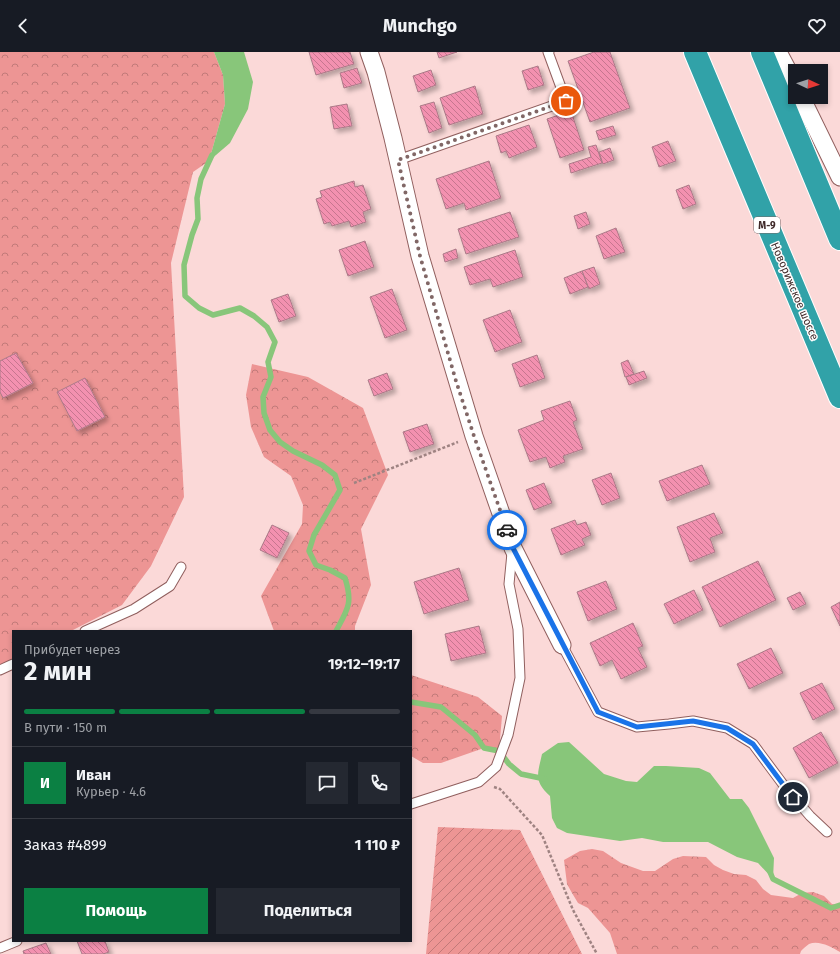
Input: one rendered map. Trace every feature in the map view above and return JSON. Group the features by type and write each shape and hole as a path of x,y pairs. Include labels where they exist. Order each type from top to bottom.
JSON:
{"highway":[{"name":"Новорижское шоссе","path":"695,52 840,397"},
{"path":"762,52 840,239"}],"street":[{"path":"369,52 378,79 420,256 474,436 513,548 562,645"},
{"path":"778,52 788,71"},
{"path":"804,104 840,176"}],"lane":[{"path":"398,160 566,101 548,52 550,52"},
{"path":"412,804 479,782 496,767 508,735 520,678 518,629 510,584 513,548"},
{"path":"87,630 134,609 170,586 181,567"},
{"path":"562,645 598,712 637,727 693,721 727,728 753,744 785,787 810,816 827,832"},
{"path":"0,670 12,664"},
{"path":"0,948 15,942"}],"path":[{"path":"354,483 474,436"},
{"path":"479,782 500,789 542,835 573,910 597,954"}],"green space":[{"path":"0,52 214,52 223,75 225,104 209,161 193,172 171,263 184,497 151,566 122,605 73,630 12,630 12,661 0,667"},
{"path":"252,364 308,377 363,408 388,475 361,529 371,585 355,626 355,630 274,630 261,596 302,524 303,505 291,476 264,457 251,427 246,395"},
{"path":"412,675 478,697 502,716 499,751 484,748 441,763 423,763 412,757"},
{"path":"438,827 520,830 582,954 426,954"},
{"path":"592,849 603,851 621,863 643,871 655,871 673,859 683,856 706,857 714,865 723,870 734,874 746,875 756,880 763,889 771,895 793,898 802,893 813,892 824,896 832,904 840,905 840,952 825,945 813,943 809,944 801,951 800,954 617,954 610,933 588,908 578,903 567,884 564,860 580,851"}],"shaded area":[{"path":"214,52 244,52 253,82 248,109 230,143 209,161 225,104 223,75"},
{"path":"569,742 604,774 626,781 637,782 654,766 699,768 710,773 730,799 742,799 749,808 774,858 773,879 758,863 737,857 708,842 663,842 642,838 620,841 567,833 557,828 552,818 550,796 541,786 538,772 542,754 558,743"}],"building":[{"path":"309,52 350,52 354,64 316,75"},
{"path":"437,52 457,52 439,58"},
{"path":"594,52 610,52 630,108 590,122 568,61"},
{"path":"538,66 544,85 528,90 522,71"},
{"path":"357,68 362,83 344,88 340,73"},
{"path":"431,70 436,85 418,92 413,76"},
{"path":"475,86 483,114 449,125 440,98"},
{"path":"434,102 442,128 429,133 420,106"},
{"path":"347,104 352,126 334,129 330,107"},
{"path":"571,111 584,150 560,158 547,119"},
{"path":"529,125 537,147 509,158 506,151 501,153 496,136"},
{"path":"613,126 616,135 599,140 596,131"},
{"path":"668,141 676,161 659,167 652,147"},
{"path":"596,145 602,163 571,173 569,164 591,157 588,147"},
{"path":"610,148 614,160 603,164 599,152"},
{"path":"489,161 501,198 466,210 464,203 446,209 436,179"},
{"path":"354,181 355,187 363,185 371,209 363,212 366,222 351,227 349,221 332,226 330,222 324,224 316,199 322,197 320,191"},
{"path":"689,185 696,204 683,209 676,190"},
{"path":"510,212 519,237 466,254 458,229"},
{"path":"586,212 590,224 578,229 574,216"},
{"path":"616,228 625,252 604,259 596,236"},
{"path":"365,241 374,267 348,276 339,250"},
{"path":"456,249 458,258 445,262 443,254"},
{"path":"515,250 523,277 493,287 490,279 470,285 464,267"},
{"path":"594,267 600,284 589,289 582,271"},
{"path":"582,271 588,287 570,294 564,278"},
{"path":"392,289 407,330 385,338 370,297"},
{"path":"288,294 296,316 279,322 271,300"},
{"path":"510,310 522,342 495,352 483,320"},
{"path":"16,353 33,383 3,398 0,392 0,361"},
{"path":"537,355 545,378 520,387 512,364"},
{"path":"628,360 634,374 625,377 621,363"},
{"path":"644,371 647,378 629,385 626,377"},
{"path":"387,373 393,389 374,396 368,380"},
{"path":"85,378 105,417 77,431 57,392"},
{"path":"570,401 577,420 573,422 583,449 563,456 565,462 550,468 546,457 530,462 518,430 544,420 541,411"},
{"path":"427,424 434,444 410,452 403,432"},
{"path":"702,465 710,484 667,501 659,481"},
{"path":"611,473 620,498 602,505 592,480"},
{"path":"544,483 552,503 534,510 526,490"},
{"path":"714,513 723,533 710,538 715,552 690,562 677,527"},
{"path":"575,520 577,525 586,522 591,535 582,539 585,545 561,555 551,529"},
{"path":"272,525 289,533 277,558 260,550"},
{"path":"758,561 776,600 720,627 702,587"},
{"path":"459,568 469,600 424,614 414,582"},
{"path":"606,581 617,609 588,621 577,592"},
{"path":"694,590 703,610 674,624 664,604"},
{"path":"800,592 806,604 793,610 787,598"},
{"path":"840,602 840,626 831,607"},
{"path":"633,623 643,646 638,648 647,667 621,679 612,660 600,666 590,643"},
{"path":"479,626 486,653 451,661 445,634"},
{"path":"771,648 783,673 749,689 737,664"},
{"path":"822,683 835,709 813,720 800,693"},
{"path":"821,732 838,763 809,778 793,748"},
{"path":"77,942 105,942 109,952 103,954 82,954"},
{"path":"46,943 51,954 24,954 23,951"}],"waterway":[{"path":"212,155 201,179 197,198 198,219 184,265 185,296 199,308 213,315 240,308 254,316 267,327 275,342 268,362 271,377 263,397 264,413 270,430 280,442 293,451 322,465 335,475 340,490 314,535 309,551 316,565 345,578 349,600 344,617 337,630"},
{"path":"412,702 441,707 475,735 484,748 499,751 509,764 521,774 545,779"},
{"path":"770,872 773,879 831,908 840,905"}],"way so far":[{"path":"507,530 456,381 420,256 398,160 566,101"}],"route":[{"path":"507,530 513,548 598,712 637,727 693,721 727,728 753,744 793,797"}]}
